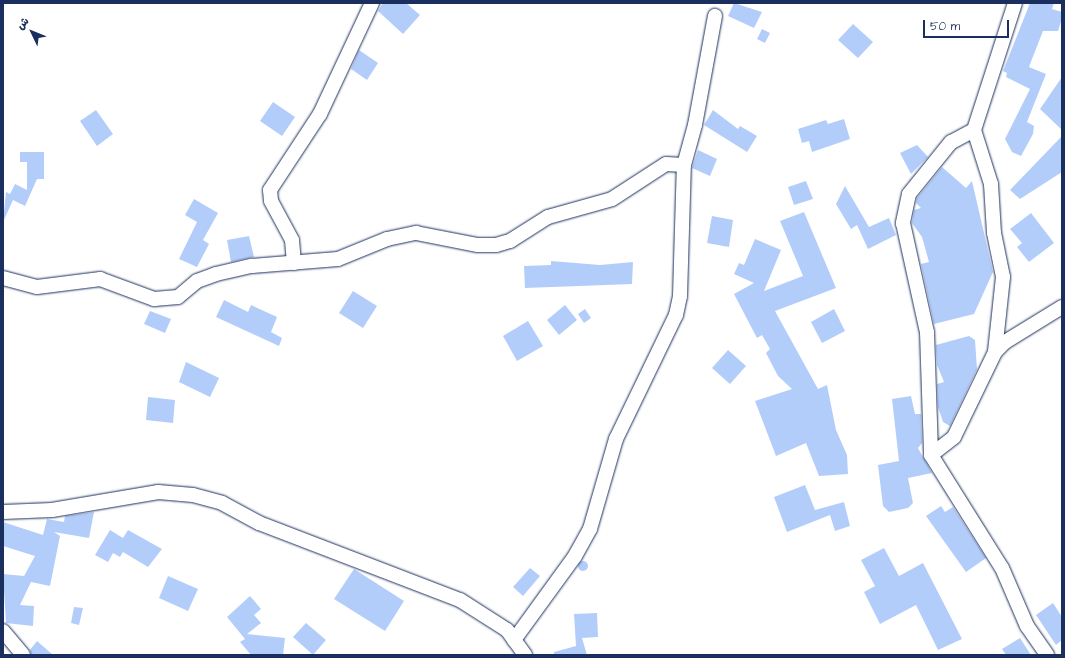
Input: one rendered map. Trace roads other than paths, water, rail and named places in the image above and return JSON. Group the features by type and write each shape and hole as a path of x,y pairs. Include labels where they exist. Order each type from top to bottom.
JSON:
{"street":[{"path":"294,263 292,240 271,201 270,190 320,114 372,3"},
{"path":"995,352 1003,277 994,234 991,184 974,130 1015,3"},
{"path":"514,640 576,556 590,529 616,439 676,315 680,296 684,165 695,125 715,16"},
{"path":"974,130 951,142 909,194 904,212 908,250 928,332 932,455 1002,568 1027,626 1047,655"},
{"path":"3,278 37,287 100,279 154,299 178,297 197,281 216,274 252,266 338,259 387,239 416,233 478,245 496,245 510,241 548,217 612,199 666,164 684,165"},
{"path":"932,455 954,437 995,352 1005,342 1062,307"},
{"path":"3,512 52,510 158,492 193,495 453,597 507,630 525,655"},
{"path":"3,631 23,655"}]}
